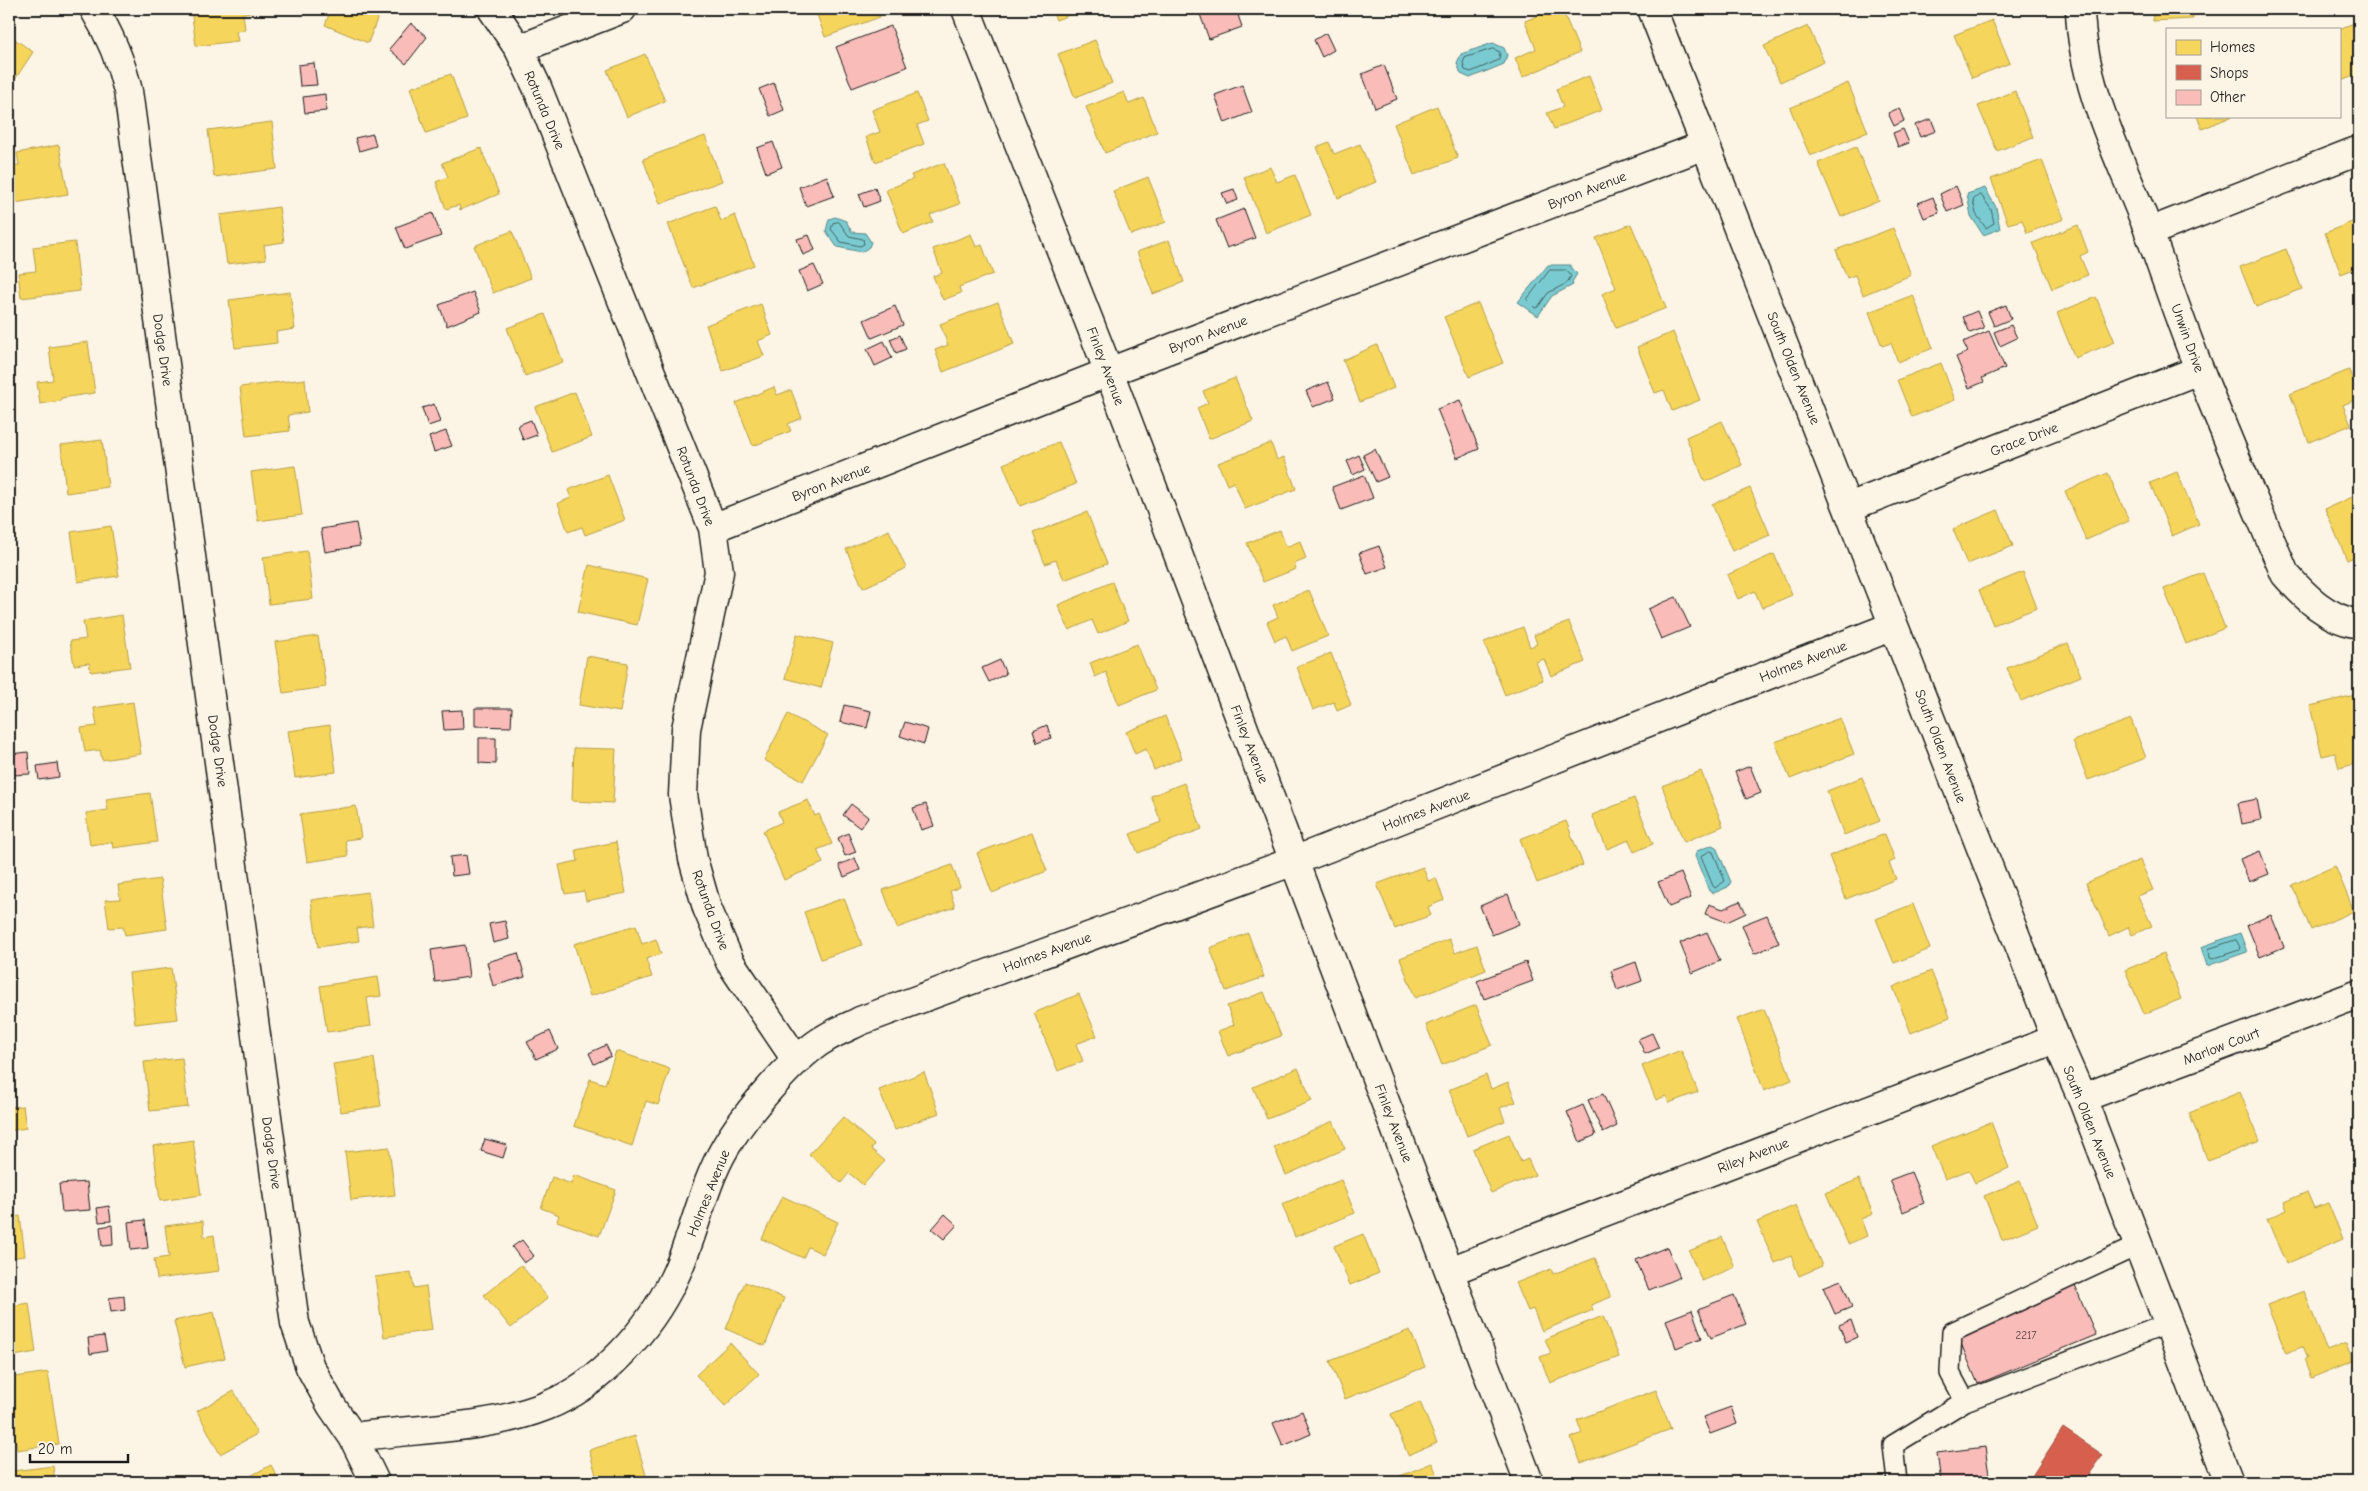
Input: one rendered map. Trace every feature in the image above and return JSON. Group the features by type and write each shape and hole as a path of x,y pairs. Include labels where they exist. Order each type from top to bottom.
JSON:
{"street":[{"name":"Dodge Drive","path":"94,9 107,30 123,68 128,91 295,1323 310,1367 331,1405 353,1437 375,1482"},
{"name":"Rotunda Drive","path":"492,9 519,49 537,88 713,528 719,572 686,729 684,794 693,859 707,908 730,962 797,1061"},
{"path":"519,49 622,9"},
{"name":"Finley Avenue","path":"966,9 1109,372 1529,1482"},
{"name":"South Olden Avenue","path":"1652,9 1849,507 1893,626 2056,1039 2082,1098 2170,1323 2229,1482"},
{"name":"Unwin Drive","path":"2080,9 2088,75 2103,119 2149,232 2199,370 2285,574 2305,597 2325,611 2359,624"},
{"name":"Byron Avenue","path":"713,528 1109,372 1705,145"},
{"path":"2149,232 2359,150"},
{"name":"Grace Drive","path":"1849,507 2199,370"},
{"name":"Holmes Avenue","path":"353,1437 498,1420 547,1406 588,1382 624,1350 652,1318 674,1278 724,1149 751,1110 797,1061 825,1038 860,1021 1294,861 1893,626"},
{"name":"Marlow Court","path":"2082,1098 2359,994"},
{"name":"Riley Avenue","path":"1450,1271 2056,1039"}],"lane":[{"path":"1965,1401 1950,1373 1952,1332 2139,1244"},
{"path":"1897,1482 1893,1445 1965,1401 2170,1323"}],"water":[{"path":"1493,43 1504,48 1507,55 1504,64 1470,78 1461,74 1457,63 1461,54"},
{"path":"1985,188 1996,207 2000,229 1983,235 1971,216 1967,194"},
{"path":"835,217 846,221 852,232 865,233 871,242 869,247 862,252 837,247 826,231 829,219"},
{"path":"1548,265 1571,265 1571,268 1577,274 1572,282 1573,285 1552,296 1538,316 1518,302"},
{"path":"1712,845 1716,847 1731,882 1728,887 1714,893 1709,891 1695,856 1697,851"},
{"path":"2240,933 2247,952 2207,966 2201,947"}],"building: Homes":[{"path":"191,9 251,9 251,12 243,13 245,30 236,31 238,41 196,46"},
{"path":"331,9 381,9 368,43 325,25"},
{"path":"815,9 877,9 880,17 825,37"},
{"path":"1051,9 1085,9 1056,20"},
{"path":"1554,9 1562,9 1580,52 1523,77 1515,58 1536,49 1525,21"},
{"path":"2152,9 2192,9 2193,19 2153,21"},
{"path":"1992,20 2010,63 1972,78 1954,35"},
{"path":"2359,21 2359,74 2341,81 2340,55 2340,29"},
{"path":"1808,26 1824,62 1780,82 1764,46"},
{"path":"9,35 33,52 10,87 9,86"},
{"path":"1095,40 1112,83 1075,98 1058,54"},
{"path":"645,54 665,101 627,117 607,70"},
{"path":"451,74 467,119 426,133 410,88"},
{"path":"1589,76 1602,110 1554,129 1547,113 1563,107 1556,89"},
{"path":"1848,83 1868,132 1810,156 1790,108"},
{"path":"2015,91 2033,137 1997,151 1978,106"},
{"path":"1124,92 1129,104 1144,98 1157,132 1105,153 1086,107"},
{"path":"917,93 928,121 917,125 924,144 875,162 866,137 880,132 872,110"},
{"path":"1437,106 1458,158 1414,175 1394,124"},
{"path":"2198,118 2228,118 2202,129"},
{"path":"272,122 277,169 214,177 208,130"},
{"path":"705,136 722,181 660,204 643,159"},
{"path":"1329,142 1334,154 1360,144 1376,182 1338,198 1317,147"},
{"path":"59,145 68,194 9,204 9,166 19,165 17,153"},
{"path":"1856,147 1879,201 1841,217 1818,163"},
{"path":"481,148 499,194 460,210 459,205 446,209 436,182 448,177 442,163"},
{"path":"2042,160 2064,219 2027,233 2022,220 2008,224 1991,179"},
{"path":"944,163 960,204 930,215 933,222 903,234 886,190 913,179 911,175"},
{"path":"1270,167 1277,182 1295,175 1311,215 1266,233 1244,177"},
{"path":"1148,177 1166,222 1131,235 1113,191"},
{"path":"715,206 721,221 735,215 754,265 693,288 668,224"},
{"path":"279,207 284,242 264,245 266,259 227,264 220,215"},
{"path":"2359,219 2359,267 2341,274 2325,233"},
{"path":"1631,224 1666,308 1616,328 1602,294 1616,288 1596,238"},
{"path":"2078,225 2088,252 2080,256 2088,275 2052,289 2033,243"},
{"path":"1893,228 1911,275 1863,295 1855,275 1847,278 1836,250"},
{"path":"512,231 531,278 493,293 474,246"},
{"path":"971,234 976,247 982,245 993,274 959,287 961,293 943,300 933,276 942,273 933,249"},
{"path":"1169,240 1184,282 1153,294 1137,252"},
{"path":"75,242 80,291 21,298 18,273 36,271 33,247"},
{"path":"2286,249 2302,289 2256,307 2240,267"},
{"path":"290,292 295,329 276,332 277,343 235,348 229,300"},
{"path":"1913,295 1933,348 1898,362 1891,343 1882,346 1869,312"},
{"path":"2096,297 2115,342 2075,358 2057,313"},
{"path":"998,302 1014,344 943,372 935,350 948,345 940,324"},
{"path":"1478,303 1503,363 1469,377 1444,317"},
{"path":"761,304 772,335 758,341 764,356 723,371 706,325"},
{"path":"545,314 563,362 525,376 507,328"},
{"path":"1673,332 1700,400 1672,411 1664,390 1655,393 1637,347"},
{"path":"88,342 95,393 61,398 61,401 40,404 37,382 53,380 49,347"},
{"path":"1377,345 1394,388 1360,402 1343,360"},
{"path":"1941,363 1955,400 1912,417 1897,380"},
{"path":"2349,370 2359,395 2359,398 2343,405 2351,425 2309,442 2290,394"},
{"path":"1235,378 1253,421 1209,439 1197,408 1208,403 1203,391"},
{"path":"305,379 308,412 288,415 290,431 246,436 240,387"},
{"path":"774,387 777,395 791,390 802,418 788,424 791,431 753,446 736,403"},
{"path":"575,392 592,437 552,452 535,407"},
{"path":"1722,421 1742,465 1705,482 1686,437"},
{"path":"102,440 108,487 66,493 61,445"},
{"path":"1059,442 1076,484 1020,506 1003,464"},
{"path":"1271,443 1277,460 1284,457 1296,489 1245,509 1234,482 1227,485 1218,463"},
{"path":"295,466 302,515 258,521 251,472"},
{"path":"2177,472 2199,524 2172,536 2150,483"},
{"path":"2108,473 2129,521 2086,540 2065,491"},
{"path":"608,475 625,520 585,535 582,527 568,532 558,503 571,498 568,490"},
{"path":"1750,488 1770,535 1732,551 1712,504"},
{"path":"2359,494 2359,555 2347,560 2325,509"},
{"path":"1998,510 2013,546 1967,564 1953,529"},
{"path":"1087,512 1107,564 1064,580 1056,560 1045,564 1033,533"},
{"path":"111,526 119,576 78,582 71,532"},
{"path":"889,530 906,568 863,588 846,549"},
{"path":"1280,530 1286,547 1300,541 1306,559 1294,564 1296,569 1263,582 1247,543"},
{"path":"307,551 313,599 269,604 263,557"},
{"path":"1774,554 1792,595 1762,608 1755,591 1738,599 1727,575"},
{"path":"589,565 648,579 637,625 578,612"},
{"path":"2023,572 2037,608 1993,625 1979,590"},
{"path":"2203,573 2225,628 2186,644 2164,589"},
{"path":"1112,582 1128,621 1098,634 1092,620 1069,630 1058,605"},
{"path":"1309,590 1328,636 1292,651 1286,636 1275,641 1267,622 1278,617 1273,605"},
{"path":"122,615 130,667 91,672 89,663 74,665 70,641 86,639 83,621"},
{"path":"1569,622 1585,662 1551,676 1544,659 1536,662 1543,680 1505,695 1484,642 1523,627 1530,647 1537,644 1534,635"},
{"path":"797,634 833,643 821,688 785,678"},
{"path":"318,636 326,687 283,693 275,642"},
{"path":"2068,643 2081,676 2021,701 2007,668"},
{"path":"1137,644 1156,690 1119,705 1106,672 1095,677 1090,663"},
{"path":"1331,653 1351,705 1337,711 1334,702 1313,710 1297,667"},
{"path":"587,656 628,663 620,712 579,705"},
{"path":"2355,695 2359,713 2359,763 2339,768 2335,753 2322,756 2310,706"},
{"path":"133,702 141,754 102,760 100,750 85,752 81,728 97,726 94,708"},
{"path":"788,714 828,735 803,781 764,760"},
{"path":"1165,716 1182,758 1154,770 1146,749 1135,754 1126,732"},
{"path":"1840,718 1854,754 1790,779 1775,742"},
{"path":"2131,719 2146,758 2088,780 2073,741"},
{"path":"330,725 336,772 295,778 288,731"},
{"path":"574,748 616,749 613,803 572,801"},
{"path":"1701,771 1723,826 1684,842 1662,786"},
{"path":"1862,777 1880,821 1844,835 1827,791"},
{"path":"1184,783 1202,829 1138,853 1130,834 1161,822 1151,796"},
{"path":"150,793 157,842 113,848 112,842 90,845 86,813 108,810 106,799"},
{"path":"1634,798 1653,844 1634,852 1629,840 1607,849 1592,815"},
{"path":"808,800 815,816 819,814 832,844 817,850 823,863 784,880 763,831 782,822 778,812"},
{"path":"356,806 361,838 345,840 348,856 307,862 300,814"},
{"path":"1566,821 1583,865 1537,883 1520,839"},
{"path":"1032,832 1047,871 992,893 977,853"},
{"path":"1885,834 1895,860 1889,863 1896,879 1846,899 1829,856"},
{"path":"616,842 626,893 586,901 584,891 565,894 559,865 578,861 576,850"},
{"path":"2140,860 2153,890 2138,896 2152,926 2132,935 2128,927 2109,936 2086,883"},
{"path":"952,865 960,887 950,891 955,907 897,928 883,890"},
{"path":"2335,866 2354,911 2311,930 2292,885"},
{"path":"1423,867 1428,881 1436,878 1444,900 1428,907 1431,915 1395,929 1377,884"},
{"path":"160,879 167,929 125,935 123,927 109,928 105,900 120,899 118,885"},
{"path":"368,892 373,926 357,928 359,941 318,947 311,900"},
{"path":"844,898 862,945 821,959 804,912"},
{"path":"1913,904 1930,949 1894,963 1876,919"},
{"path":"636,925 642,944 656,939 661,954 646,959 652,977 590,996 574,944"},
{"path":"1248,933 1264,977 1226,991 1210,948"},
{"path":"1449,939 1455,953 1477,945 1486,970 1415,998 1400,958"},
{"path":"2163,954 2181,999 2144,1014 2125,970"},
{"path":"171,968 178,1019 135,1024 129,973"},
{"path":"1931,971 1950,1017 1911,1033 1893,987"},
{"path":"378,977 381,996 367,998 371,1026 327,1032 320,986"},
{"path":"1264,992 1281,1036 1228,1056 1218,1031 1234,1025 1227,1006"},
{"path":"1079,994 1097,1036 1076,1044 1083,1061 1058,1071 1034,1013"},
{"path":"1476,1005 1492,1045 1442,1065 1426,1025"},
{"path":"1764,1009 1792,1080 1764,1091 1737,1019"},
{"path":"1681,1050 1698,1092 1669,1103 1666,1096 1656,1100 1642,1066"},
{"path":"616,1051 670,1069 658,1105 646,1101 632,1146 574,1126 590,1079 605,1084"},
{"path":"182,1058 188,1107 150,1111 144,1062"},
{"path":"374,1058 381,1106 341,1112 333,1064"},
{"path":"1298,1068 1312,1101 1267,1119 1253,1087"},
{"path":"924,1072 939,1113 895,1130 879,1090"},
{"path":"1486,1075 1491,1089 1508,1082 1516,1102 1500,1108 1505,1121 1467,1136 1449,1090"},
{"path":"2240,1092 2260,1141 2208,1161 2189,1113"},
{"path":"23,1106 26,1128 9,1131 9,1107"},
{"path":"843,1117 874,1145 871,1149 885,1161 863,1185 849,1173 841,1183 809,1154"},
{"path":"1333,1121 1345,1149 1286,1175 1274,1147"},
{"path":"1991,1122 2009,1168 1975,1183 1969,1170 1945,1179 1931,1146"},
{"path":"1509,1134 1521,1162 1528,1159 1535,1175 1491,1193 1473,1149"},
{"path":"193,1140 201,1195 160,1201 153,1146"},
{"path":"389,1147 395,1195 351,1200 345,1152"},
{"path":"574,1175 616,1190 599,1236 557,1221 559,1215 541,1208 552,1177 571,1184"},
{"path":"1859,1179 1873,1214 1861,1219 1867,1236 1848,1244 1826,1193"},
{"path":"1341,1180 1355,1213 1295,1237 1282,1204"},
{"path":"2020,1181 2038,1225 2002,1240 1984,1196"},
{"path":"2307,1192 2314,1208 2328,1203 2343,1239 2286,1264 2267,1219 2287,1210 2284,1202"},
{"path":"782,1196 838,1222 823,1254 808,1247 803,1258 762,1239"},
{"path":"1796,1205 1822,1266 1799,1276 1791,1256 1775,1263 1757,1222"},
{"path":"20,1216 25,1256 9,1258 9,1218"},
{"path":"203,1221 204,1237 214,1235 219,1271 157,1279 154,1259 169,1257 165,1226"},
{"path":"1363,1234 1379,1273 1350,1285 1334,1246"},
{"path":"1722,1237 1735,1267 1702,1281 1689,1251"},
{"path":"1595,1258 1611,1297 1591,1305 1593,1310 1542,1331 1533,1309 1528,1311 1516,1283 1551,1269 1553,1274"},
{"path":"521,1265 548,1298 511,1328 484,1295"},
{"path":"411,1272 414,1288 426,1286 432,1330 384,1337 375,1277"},
{"path":"745,1282 784,1298 765,1346 726,1329"},
{"path":"2304,1291 2327,1351 2346,1343 2353,1361 2311,1378 2304,1360 2307,1359 2302,1347 2286,1353 2267,1305"},
{"path":"29,1303 36,1352 9,1357 9,1306"},
{"path":"214,1312 225,1358 185,1367 174,1321"},
{"path":"1603,1316 1619,1357 1550,1383 1540,1357 1551,1353 1545,1339"},
{"path":"1410,1330 1425,1367 1345,1399 1330,1361"},
{"path":"730,1343 759,1374 725,1406 696,1375"},
{"path":"48,1372 59,1444 17,1450 9,1396 9,1378"},
{"path":"1656,1390 1671,1429 1581,1463 1571,1438 1582,1433 1577,1420"},
{"path":"234,1391 257,1434 220,1454 197,1411"},
{"path":"1420,1402 1437,1443 1408,1455 1391,1414"},
{"path":"635,1436 647,1479 635,1482 598,1482 589,1450"},
{"path":"1432,1463 1440,1482 1388,1482 1388,1481"},
{"path":"271,1465 280,1482 239,1482"},
{"path":"53,1466 55,1482 15,1482 13,1471"}],"building: Shops":[{"path":"2063,1428 2103,1455 2084,1482 2028,1482"}],"building: Other":[{"path":"1198,9 1236,9 1242,27 1209,39"},
{"path":"411,23 427,37 406,64 389,49"},
{"path":"891,26 907,67 852,88 836,47"},
{"path":"1326,33 1334,50 1322,57 1314,40"},
{"path":"314,63 317,85 300,86 298,65"},
{"path":"1384,65 1397,99 1375,108 1362,74"},
{"path":"774,83 784,110 770,116 759,89"},
{"path":"1242,85 1252,112 1225,123 1215,95"},
{"path":"325,94 326,111 305,113 303,97"},
{"path":"1899,108 1904,121 1894,126 1888,113"},
{"path":"1931,119 1936,131 1920,137 1915,125"},
{"path":"1903,129 1909,143 1898,147 1893,133"},
{"path":"373,134 376,146 359,151 355,138"},
{"path":"773,142 782,167 766,173 757,148"},
{"path":"827,176 834,196 806,206 799,187"},
{"path":"1956,186 1964,205 1947,212 1940,194"},
{"path":"875,188 880,201 864,207 859,194"},
{"path":"1234,189 1238,200 1227,204 1222,193"},
{"path":"1933,197 1939,213 1924,218 1918,203"},
{"path":"1244,209 1255,238 1227,248 1216,220"},
{"path":"433,213 441,236 405,249 396,227"},
{"path":"809,235 815,250 803,255 797,239"},
{"path":"814,265 823,284 807,291 799,271"},
{"path":"473,292 481,312 447,326 439,305"},
{"path":"2006,305 2011,319 1994,326 1988,312"},
{"path":"895,306 903,325 872,338 864,320"},
{"path":"1977,311 1984,328 1970,333 1963,317"},
{"path":"2011,325 2017,338 2000,346 1994,332"},
{"path":"1989,331 2005,368 1982,378 1984,382 1969,388 1956,357 1968,352 1963,342"},
{"path":"900,335 906,349 896,353 890,339"},
{"path":"884,341 892,358 875,366 867,349"},
{"path":"1328,382 1335,398 1313,407 1306,391"},
{"path":"1460,400 1479,449 1457,458 1437,409"},
{"path":"434,404 440,422 428,426 422,408"},
{"path":"531,420 537,435 523,440 518,425"},
{"path":"446,431 452,446 434,452 429,437"},
{"path":"1375,449 1388,477 1376,482 1363,455"},
{"path":"1359,455 1365,469 1353,475 1347,461"},
{"path":"1364,475 1373,498 1341,510 1332,487"},
{"path":"356,523 360,546 325,552 321,529"},
{"path":"1379,546 1387,567 1367,574 1359,553"},
{"path":"1676,597 1690,627 1661,639 1648,609"},
{"path":"1000,660 1006,674 989,682 982,668"},
{"path":"844,705 871,711 867,728 840,722"},
{"path":"475,708 512,708 511,727 475,726"},
{"path":"462,710 463,729 444,730 442,711"},
{"path":"905,722 928,729 924,744 900,736"},
{"path":"1047,725 1051,738 1037,743 1033,731"},
{"path":"479,738 496,738 496,764 479,763"},
{"path":"28,752 30,774 12,775 10,754"},
{"path":"57,763 59,777 39,780 37,766"},
{"path":"1750,766 1761,793 1746,799 1735,772"},
{"path":"2257,799 2261,820 2242,824 2238,803"},
{"path":"851,804 868,817 860,828 843,815"},
{"path":"926,804 934,826 921,830 913,808"},
{"path":"848,833 856,852 845,856 838,838"},
{"path":"2260,851 2269,874 2249,882 2240,859"},
{"path":"466,855 469,874 452,876 450,857"},
{"path":"855,858 860,870 844,877 839,865"},
{"path":"1681,873 1691,898 1669,907 1658,882"},
{"path":"1508,894 1519,924 1492,935 1480,906"},
{"path":"1740,901 1746,913 1727,922 1705,914 1709,904 1723,909"},
{"path":"1767,915 1779,943 1754,954 1742,925"},
{"path":"2271,915 2284,947 2260,957 2247,925"},
{"path":"505,921 509,939 493,943 489,924"},
{"path":"1707,932 1720,961 1692,973 1680,943"},
{"path":"465,945 469,977 435,982 431,950"},
{"path":"518,953 525,977 493,986 487,962"},
{"path":"1526,962 1533,981 1484,999 1477,981"},
{"path":"1636,962 1642,981 1617,990 1611,971"},
{"path":"550,1031 558,1049 536,1059 527,1042"},
{"path":"1652,1033 1659,1048 1645,1054 1638,1039"},
{"path":"606,1045 611,1056 594,1064 589,1053"},
{"path":"1603,1094 1617,1126 1603,1133 1588,1100"},
{"path":"1583,1105 1596,1135 1580,1142 1567,1112"},
{"path":"485,1139 507,1145 503,1158 481,1151"},
{"path":"1911,1172 1924,1203 1903,1212 1890,1180"},
{"path":"87,1182 90,1210 62,1212 59,1184"},
{"path":"109,1206 111,1221 99,1222 97,1208"},
{"path":"945,1214 957,1225 944,1239 932,1229"},
{"path":"145,1220 148,1248 131,1250 128,1222"},
{"path":"112,1225 113,1245 102,1246 100,1227"},
{"path":"522,1240 534,1256 524,1263 512,1247"},
{"path":"1667,1247 1680,1277 1649,1290 1636,1260"},
{"path":"1841,1280 1852,1307 1835,1314 1823,1287"},
{"path":"2075,1286 2096,1335 1978,1384 1957,1334"},
{"path":"1734,1295 1746,1324 1711,1338 1698,1309"},
{"path":"124,1296 125,1310 111,1312 109,1298"},
{"path":"1692,1310 1702,1338 1676,1348 1666,1320"},
{"path":"1851,1320 1857,1337 1846,1342 1839,1325"},
{"path":"104,1336 107,1351 90,1354 88,1338"},
{"path":"1731,1407 1737,1424 1710,1434 1703,1417"},
{"path":"1302,1411 1311,1434 1283,1446 1273,1423"},
{"path":"1985,1447 1990,1482 1941,1482 1937,1453"}]}
